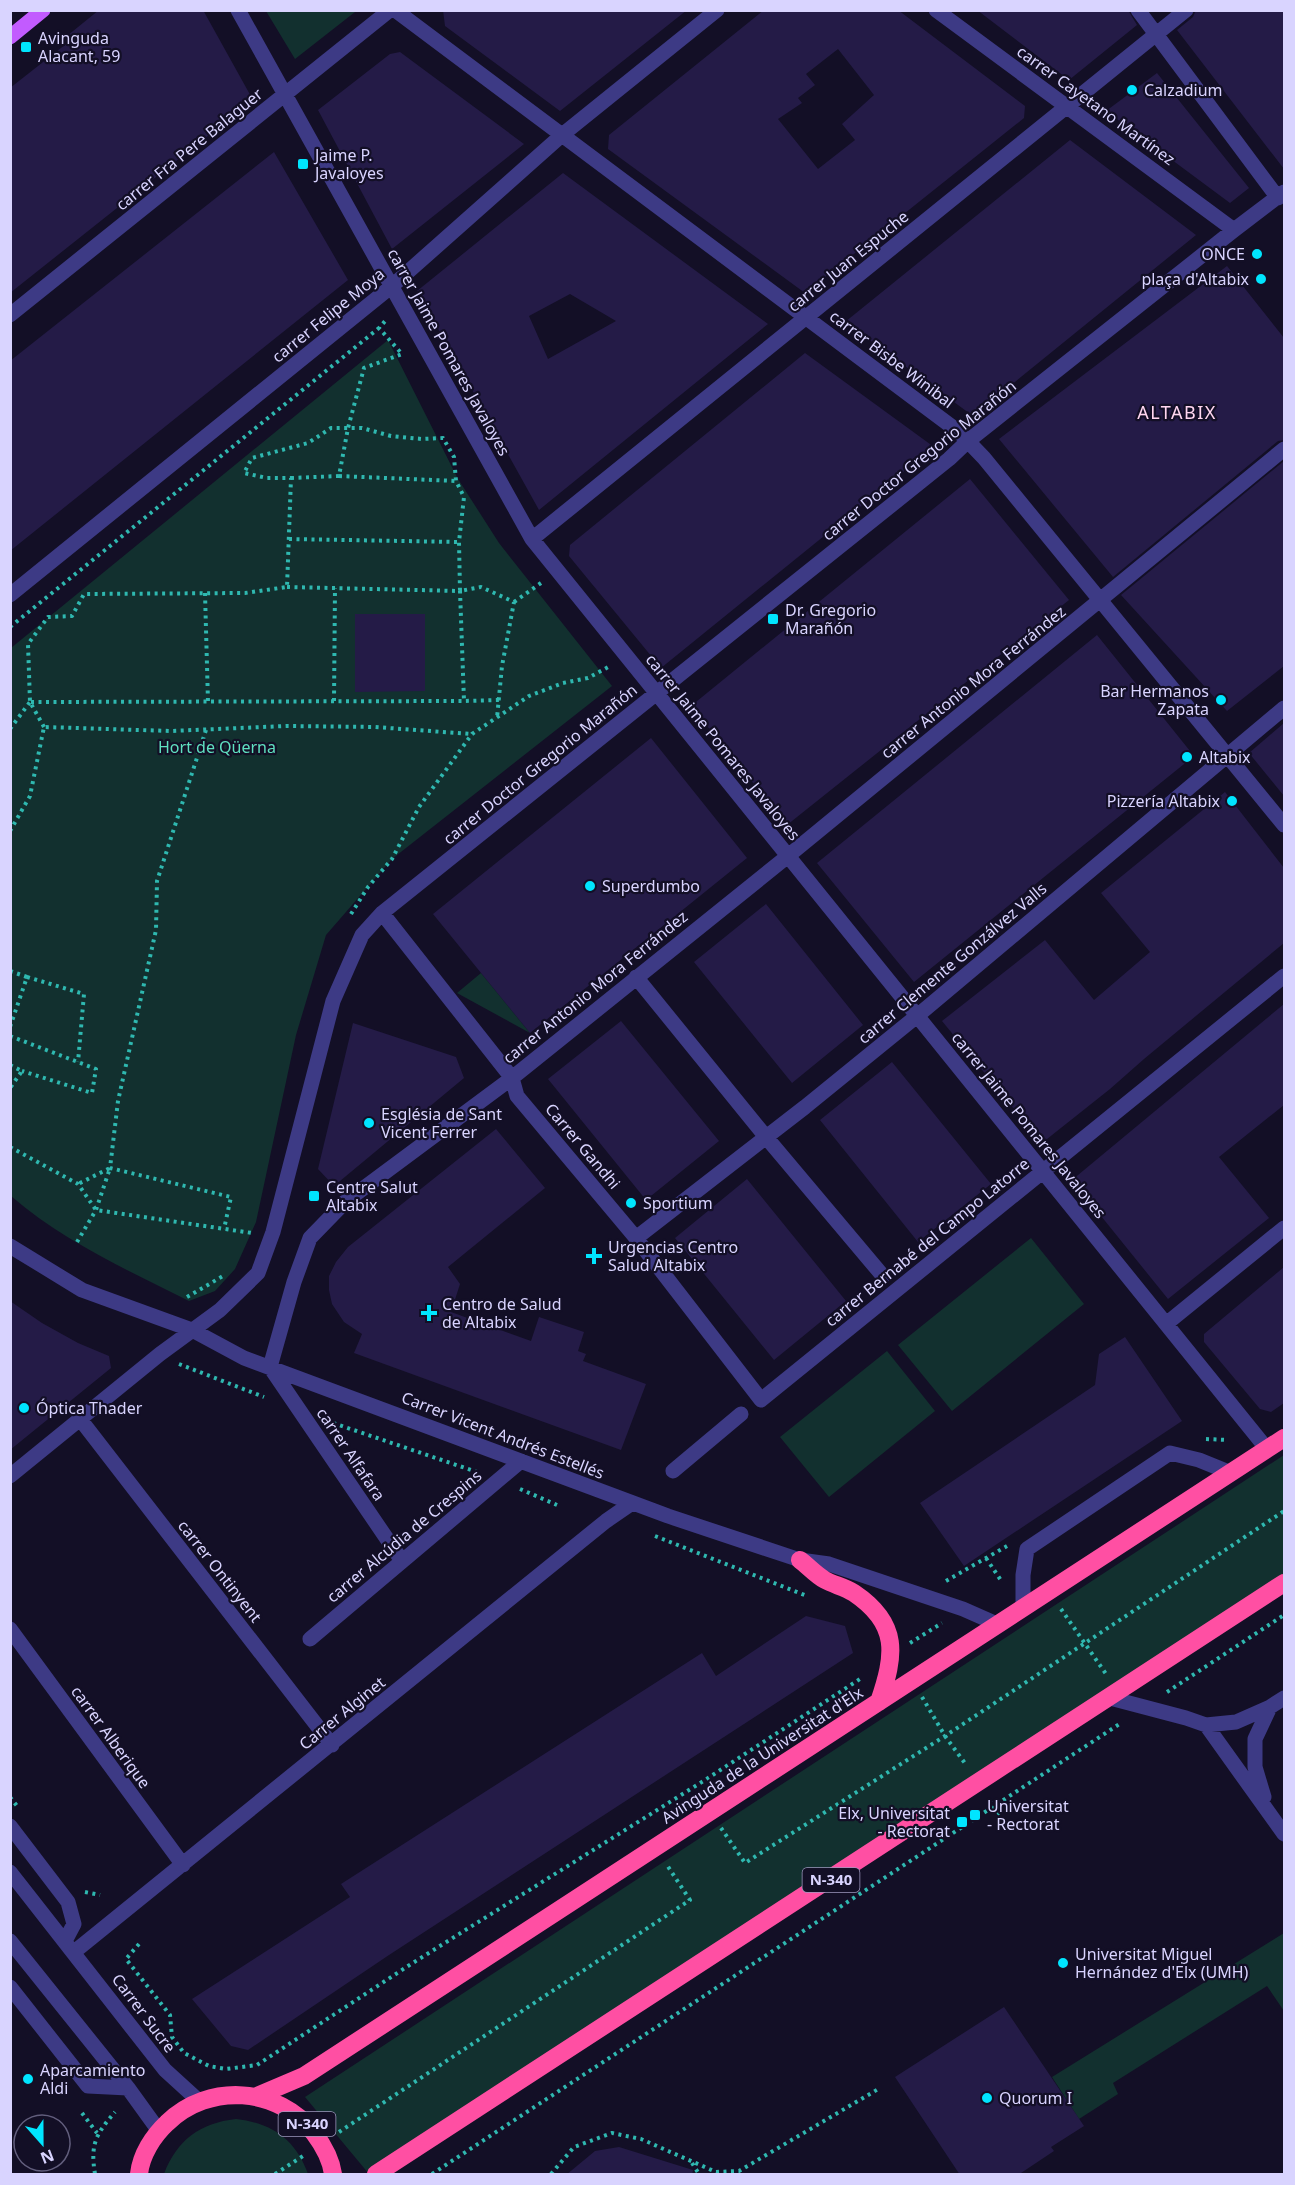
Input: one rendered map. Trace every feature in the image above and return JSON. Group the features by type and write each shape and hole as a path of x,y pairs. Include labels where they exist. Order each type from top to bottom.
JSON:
{"highway":[{"name":"Avinguda de la Universitat d'Elx","path":"257,2096 304,2076 1284,1438"},
{"path":"800,1560 824,1579 853,1591 872,1607 884,1622 890,1641 890,1656 889,1671 879,1702"},
{"name":"N-340","path":"376,2175 1110,1690 1284,1583"},
{"name":"N-340","path":"138,2173 147,2149 159,2131 177,2113 199,2101 237,2094 257,2096 283,2106 305,2122 322,2144 333,2175"}],"main road":[{"path":"10,37 43,10"}],"street":[{"name":"carrer Jaime Pomares Javaloyes","path":"238,10 532,539 1267,1449"},
{"name":"carrer Fra Pere Balaguer","path":"10,315 392,10"},
{"name":"carrer Bisbe Winibal","path":"392,10 942,419 968,441 1284,825"},
{"name":"carrer Felipe Moya","path":"10,596 395,292 562,135 717,10"},
{"name":"carrer Cayetano Martínez","path":"936,10 1234,230"},
{"path":"1138,10 1281,195"},
{"name":"carrer Juan Espuche","path":"532,539 1186,10"},
{"name":"carrer Doctor Gregorio Marañón","path":"192,1329 220,1310 258,1273 273,1232 333,1001 362,935 382,914 949,459 968,441 1281,195"},
{"name":"carrer Antonio Mora Ferrández","path":"270,1367 294,1282 310,1238 345,1202 512,1078 788,856 1284,449"},
{"name":"carrer Clemente Gonzálvez Valls","path":"636,1238 917,1016 1284,708"},
{"name":"Carrer Gandhi","path":"382,914 512,1078 517,1096 636,1238 761,1400"},
{"name":"carrer Bernabé del Campo Latorre","path":"761,1400 1284,976"},
{"path":"636,977 883,1276"},
{"path":"1166,1324 1284,1228"},
{"name":"Carrer Vicent Andrés Estellés","path":"10,1246 82,1290 192,1329 244,1358 632,1503 800,1560 829,1564 963,1609 997,1624"},
{"path":"10,1476 192,1329"},
{"name":"carrer Alfafara","path":"270,1367 402,1561"},
{"path":"673,1471 741,1414"},
{"name":"carrer Ontinyent","path":"80,1419 332,1745"},
{"path":"1023,1607 1023,1575 1027,1549 1170,1454 1199,1460 1231,1473"},
{"name":"carrer Alcúdia de Crespins","path":"310,1639 520,1461"},
{"name":"Carrer Alginet","path":"70,1946 183,1865 606,1521 632,1503"},
{"name":"carrer Alberique","path":"10,1629 183,1865"},
{"path":"1110,1690 1145,1707 1206,1725 1236,1722 1284,1698"},
{"path":"1267,1808 1255,1767 1255,1739 1270,1707"},
{"path":"1206,1725 1284,1834"},
{"path":"10,1827 68,1902 74,1924 70,1946"},
{"name":"Carrer Sucre","path":"10,1872 165,2070 199,2101"},
{"path":"10,1941 128,2088 159,2131"},
{"path":"10,1988 88,2086 128,2088"}],"path":[{"path":"10,627 384,324 395,292"},
{"path":"339,476 348,428 364,368 402,354 379,328"},
{"path":"456,481 339,476 267,478 244,473 252,458 308,443 331,428 362,428 391,436 422,439 442,438 454,456 456,481 464,497 459,542 464,701"},
{"path":"287,587 291,478"},
{"path":"289,538 459,542"},
{"path":"497,718 502,666 514,602 541,583"},
{"path":"10,831 30,796 44,727 30,702 28,644 48,617 72,616 84,594 245,593 287,587 460,591 481,587 514,602"},
{"path":"334,702 335,588"},
{"path":"205,593 208,702"},
{"path":"30,702 499,700"},
{"path":"10,729 30,702"},
{"path":"44,727 171,731 286,726 375,727 472,734"},
{"path":"77,1242 96,1210 110,1168 118,1101 156,930 157,881 206,729"},
{"path":"10,971 84,994 78,1062"},
{"path":"10,1028 27,977"},
{"path":"10,1036 96,1069 92,1093 22,1071 10,1065"},
{"path":"10,1088 22,1071"},
{"path":"10,1147 78,1184 96,1210 255,1233 250,1242"},
{"path":"78,1184 110,1168 231,1197 224,1228"},
{"path":"187,1297 225,1275"},
{"path":"179,1363 267,1398"},
{"path":"300,1411 498,1480 557,1505"},
{"path":"725,1821 719,1825 745,1863 945,1736 1284,1511"},
{"path":"655,1536 814,1599"},
{"path":"946,1581 1016,1541"},
{"path":"987,1557 1004,1586"},
{"path":"1051,1614 1061,1608 1085,1643 1110,1690"},
{"path":"432,2175 1284,1615"},
{"path":"905,1647 951,1617"},
{"path":"139,1944 126,1959 170,2016 172,2037 184,2053 208,2066 226,2069 257,2065 408,1966 705,1780 865,1676"},
{"path":"911,1701 921,1695 970,1772"},
{"path":"986,1795 1001,1816"},
{"path":"336,2134 690,1900 672,1872"},
{"path":"551,2175 574,2147 612,2133 640,2139 716,2172 738,2173 880,2088"},
{"path":"95,2175 93,2162 97,2133 115,2112"},
{"path":"82,2113 97,2133"},
{"path":"331,2127 339,2141"},
{"path":"297,2148 307,2165"},
{"path":"275,2175 303,2156"},
{"path":"691,2162 699,2175"}],"green space":[{"path":"266,11 355,12 295,59"},
{"name":"Hort de Qüerna","path":"388,340 458,479 499,543 612,686 392,859 326,935 296,1035 256,1222 235,1269 215,1291 189,1301 74,1241 11,1196 11,648"},
{"path":"481,973 530,1033 457,993"},
{"path":"1031,1238 1084,1304 952,1411 898,1345"},
{"path":"887,1351 935,1411 829,1497 780,1437"},
{"path":"1284,1455 1284,1576 369,2174 305,2097"},
{"path":"1284,1933 1284,2011 1267,1986 1113,2083 1118,2094 1079,2119 1052,2077"},
{"path":"236,2119 261,2124 281,2135 297,2152 308,2174 164,2174 169,2162 191,2135 211,2124"}],"building":[{"path":"99,10 203,10 253,100 10,293 10,88 66,44 62,40"},
{"path":"443,10 687,10 560,111 445,26"},
{"path":"764,10 898,10 1025,106 1024,118 805,293 608,149 609,135","holes":["838,49 874,95 842,124 855,140 818,169 778,119 802,103 798,98 815,85 806,74"]},
{"path":"977,10 1128,10 1137,25 1069,80"},
{"path":"1196,10 1284,10 1284,169 1177,30 1193,17"},
{"path":"400,52 524,144 392,249 318,110 390,54"},
{"path":"1157,73 1249,188 1230,203 1106,111"},
{"path":"1070,140 1196,235 973,416 845,322"},
{"path":"274,152 348,280 10,551 10,361"},
{"path":"563,173 768,324 539,510 417,291","holes":["570,294 616,321 548,359 529,316"]},
{"path":"1227,266 1284,338 1284,440 1278,441 1113,577 999,439"},
{"path":"805,353 934,447 661,668 569,556 570,545"},
{"path":"1284,461 1284,666 1227,711 1121,595"},
{"path":"970,479 1069,600 787,825 691,706"},
{"path":"355,614 425,614 425,691 355,692"},
{"path":"1097,635 1194,756 914,982 817,863"},
{"path":"1284,723 1284,796 1249,753"},
{"name":"Superdumbo","path":"651,738 747,858 530,1033 433,914"},
{"path":"1225,792 1284,868 1284,943 1042,1143 942,1021 1045,940 1094,1000 1150,952 1101,893"},
{"path":"766,904 863,1025 792,1083 694,962"},
{"path":"1284,1004 1284,1105 1219,1157 1269,1218 1168,1299 1072,1180"},
{"path":"621,1021 719,1141 646,1200 548,1079"},
{"name":"Església de Sant Vicent Ferrer","path":"353,1023 456,1057 464,1078 334,1186 318,1169"},
{"path":"892,1062 991,1184 918,1242 820,1120"},
{"path":"496,1129 545,1188 448,1267 460,1284 451,1312 531,1341 539,1317 584,1332 578,1351 586,1354 583,1361 646,1384 621,1450 354,1353 362,1334 344,1322 332,1304 329,1276 336,1262 348,1247"},
{"path":"747,1179 846,1301 774,1360 675,1238"},
{"path":"1284,1267 1284,1403 1271,1412 1260,1409 1204,1342 1204,1334"},
{"path":"10,1301 42,1323 78,1343 109,1356 111,1368 10,1450"},
{"path":"1125,1337 1182,1421 964,1566 920,1503 1095,1385 1099,1354"},
{"path":"806,1616 845,1626 853,1653 389,1955 248,2050 231,2046 192,1999 350,1897 341,1884 702,1653 716,1676"},
{"name":"Quorum I","path":"1004,2007 1084,2126 1051,2147 1054,2151 1018,2175 960,2175 895,2077"},
{"path":"619,2147 693,2170 692,2175 566,2175 595,2151"}],"place":[{"name":"Avinguda Alacant, 59","path":"26,47"},
{"name":"Calzadium","path":"1132,90"},
{"name":"Jaime P. Javaloyes","path":"303,164"},
{"name":"ONCE","path":"1257,254"},
{"name":"plaça d'Altabix","path":"1261,279"},
{"name":"Dr. Gregorio Marañón","path":"773,619"},
{"name":"Bar Hermanos Zapata","path":"1221,700"},
{"name":"Altabix","path":"1187,757"},
{"name":"Pizzería Altabix","path":"1232,801"},
{"name":"Superdumbo","path":"590,886"},
{"name":"Església de Sant Vicent Ferrer","path":"369,1123"},
{"name":"Centre Salut Altabix","path":"314,1196"},
{"name":"Sportium","path":"631,1203"},
{"name":"Urgencias Centro Salud Altabix","path":"594,1256"},
{"name":"Centro de Salud de Altabix","path":"429,1313"},
{"name":"Óptica Thader","path":"24,1408"},
{"name":"Universitat - Rectorat","path":"975,1815"},
{"name":"Elx, Universitat - Rectorat","path":"962,1822"},
{"name":"Universitat Miguel Hernández d'Elx (UMH)","path":"1063,1963"},
{"name":"Aparcamiento Aldi","path":"28,2079"},
{"name":"Quorum I","path":"987,2098"}],"district":[{"name":"ALTABIX","path":"1177,413"}]}
